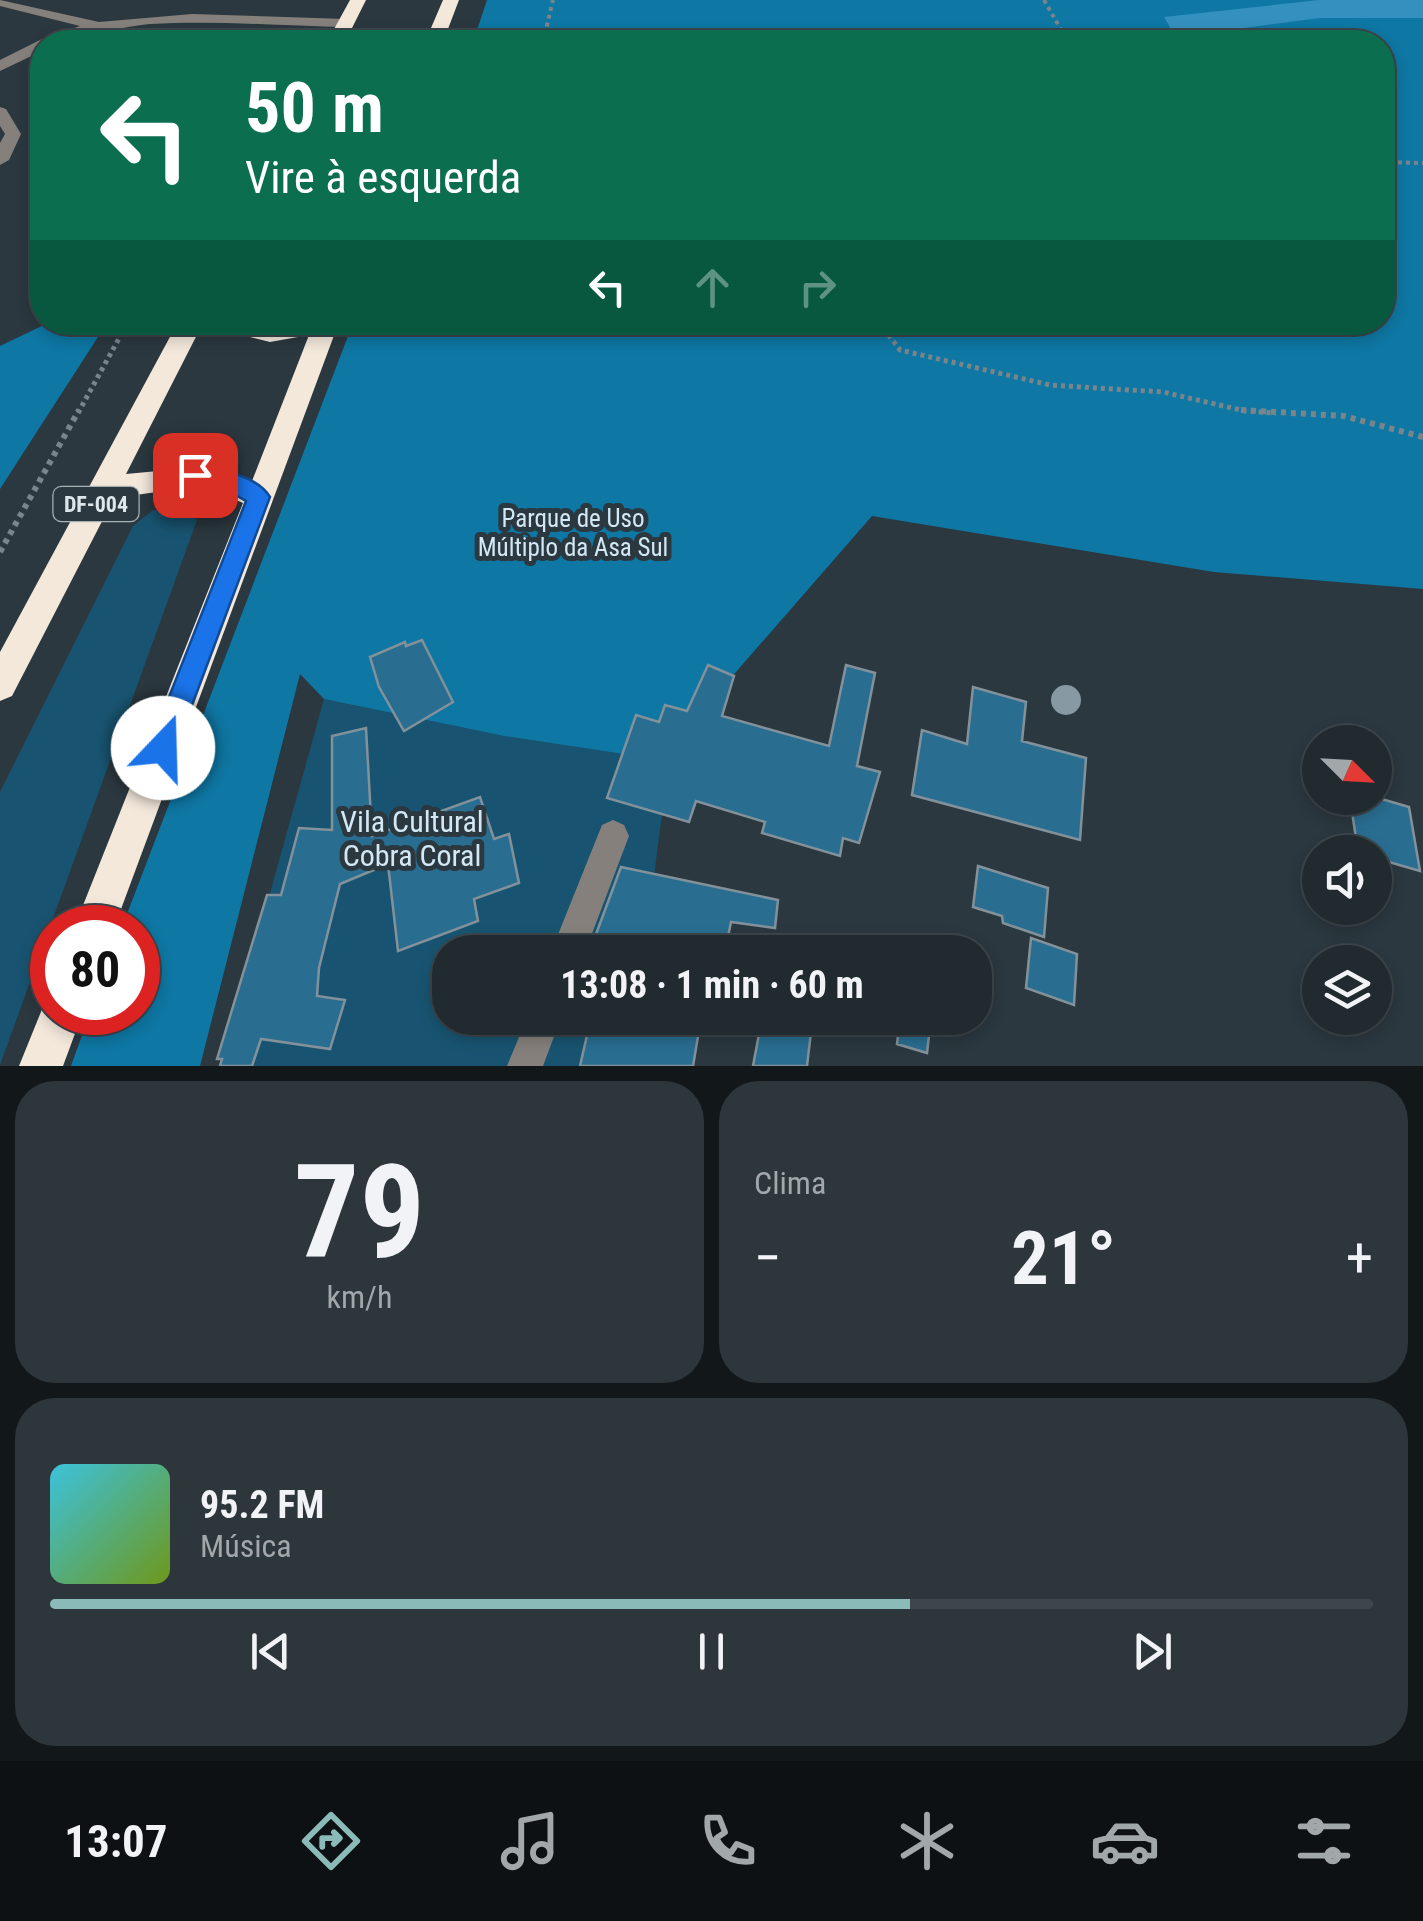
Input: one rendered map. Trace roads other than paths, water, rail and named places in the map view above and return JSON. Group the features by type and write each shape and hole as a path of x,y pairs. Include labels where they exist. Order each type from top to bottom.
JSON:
{"highway":[{"path":"343,30 358,0"},
{"path":"439,30 450,0"},
{"name":"DF-004","path":"0,685 184,335"},
{"path":"103,905 322,335"},
{"path":"103,490 195,475 228,480 259,497"},
{"path":"41,1066 53,1035"}],"lane":[{"path":"0,2 94,25"},
{"path":"81,30 135,21 346,24"},
{"path":"0,66 30,51"},
{"path":"0,112 12,134 0,160"},
{"path":"575,935 613,836"},
{"path":"525,1066 537,1035"}],"park label":[{"name":"Parque de Uso Múltiplo da Asa Sul","path":"573,532"},
{"name":"Vila Cultural Cobra Coral","path":"412,838"}]}
